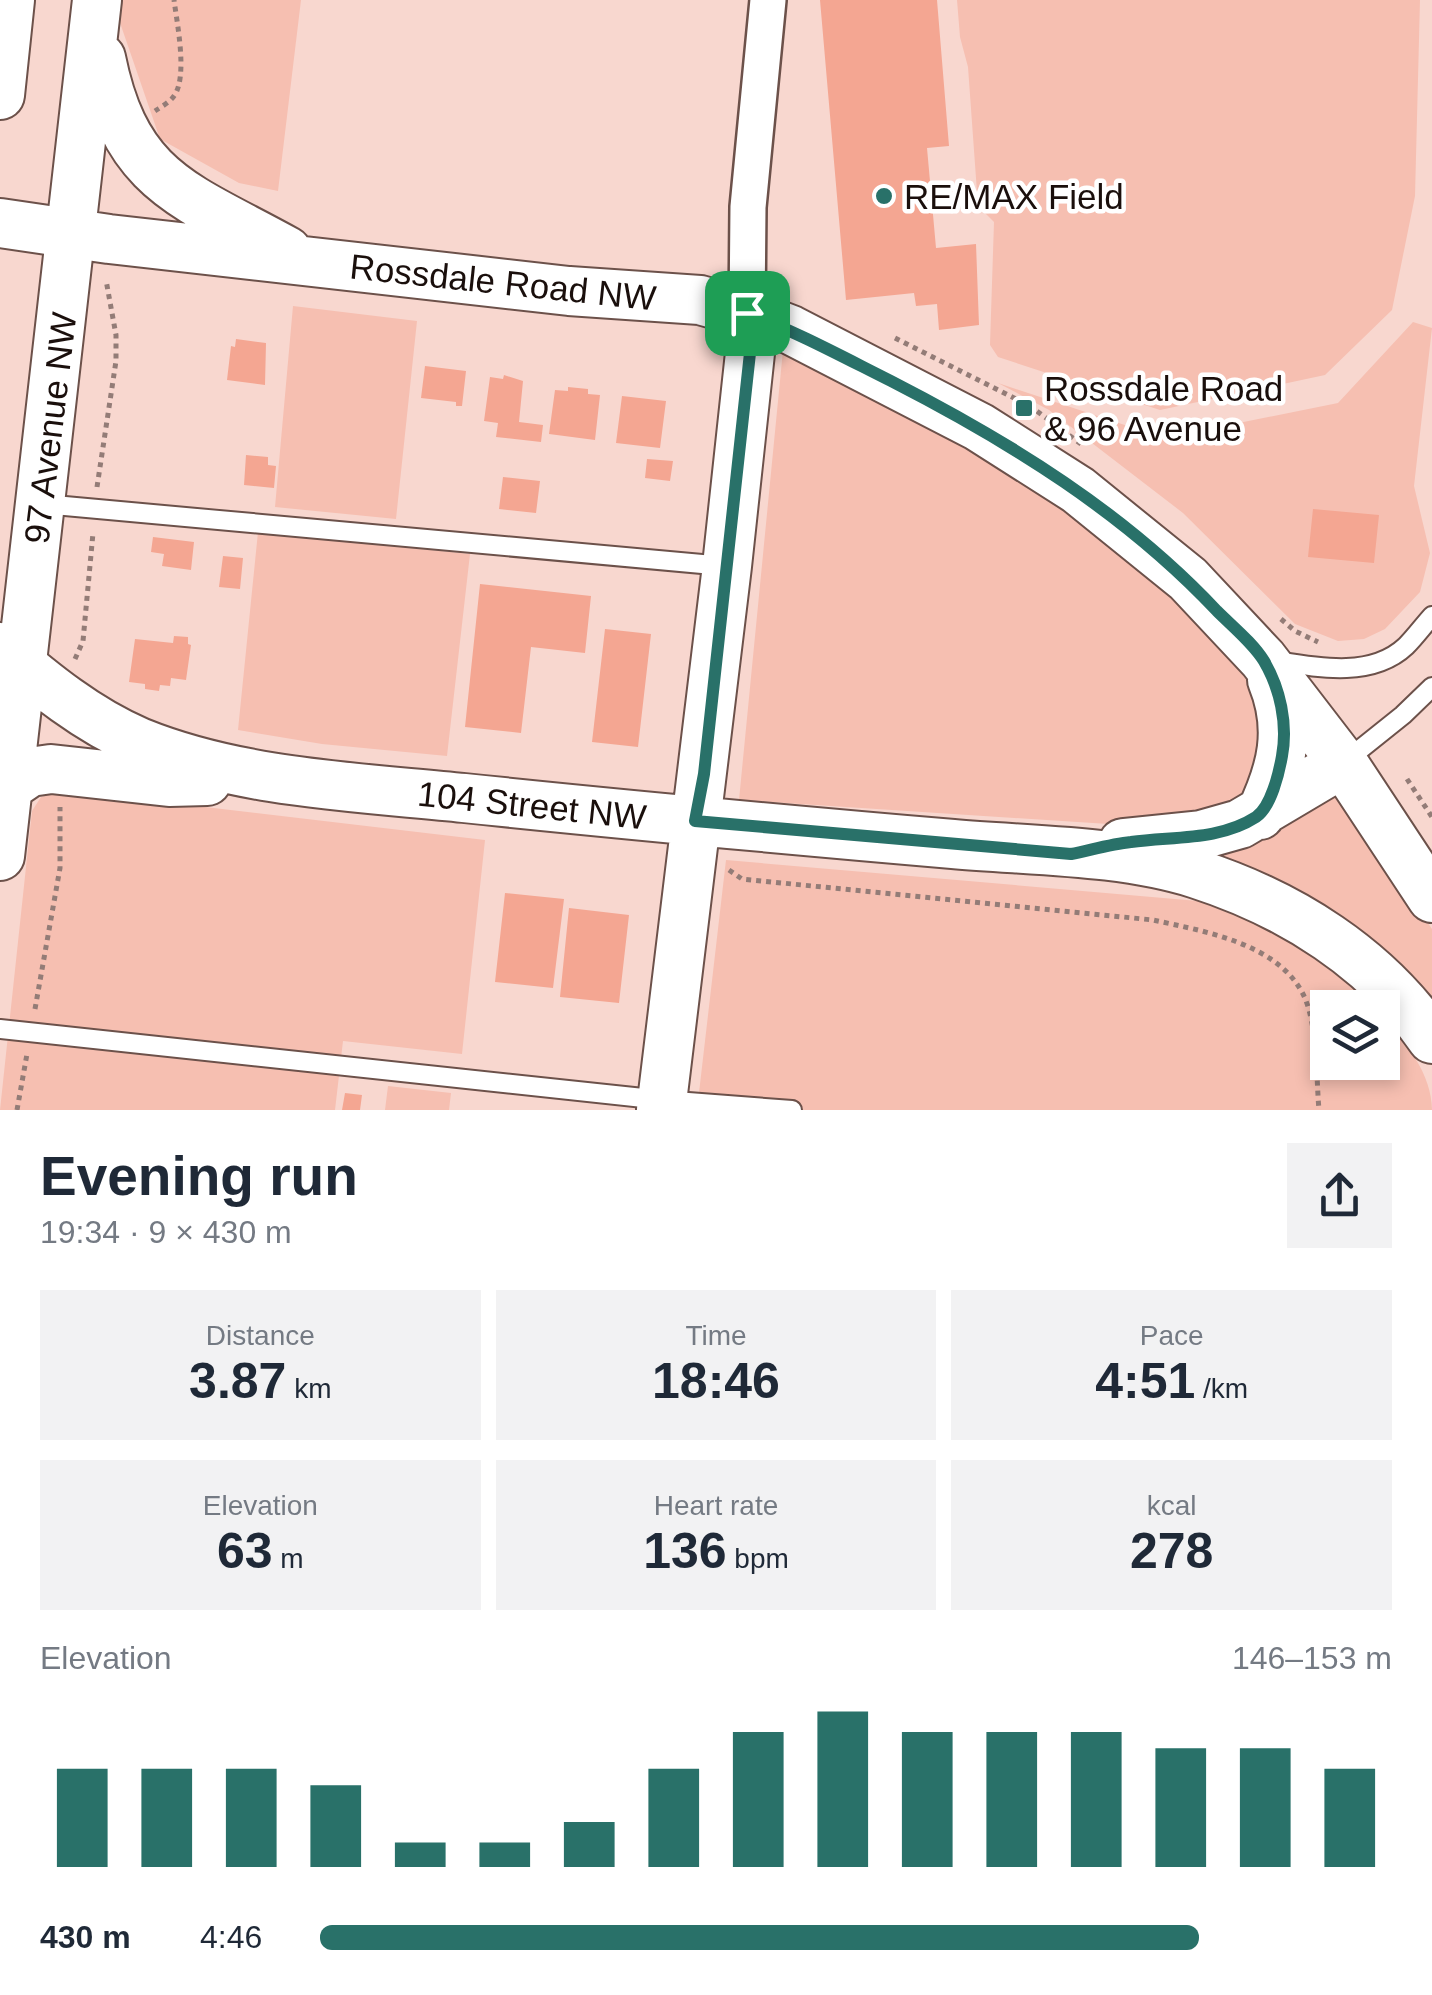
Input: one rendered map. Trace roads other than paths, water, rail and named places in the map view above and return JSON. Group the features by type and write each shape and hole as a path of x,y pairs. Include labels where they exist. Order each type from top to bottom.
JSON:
{"main road":[{"path":"0,95 10,0"},
{"path":"96,12 110,101 119,124 146,164 182,194 308,262"},
{"name":"97 Avenue NW","path":"0,856 8,788 10,655 42,504 96,12"},
{"name":"Rossdale Road NW","path":"0,223 569,291 700,300 791,330 980,426 1078,490 1188,580 1263,659 1343,764 1432,898"},
{"path":"662,1105 728,566 750,353 747,313"},
{"name":"104 Street NW","path":"10,655 60,696 137,741 178,756 290,780 1071,854"},
{"path":"1260,815 1276,781 1284,740 1278,696 1263,659"},
{"path":"1071,854 1129,842 1201,836 1240,824 1343,764"},
{"path":"8,788 30,772 51,768 170,782 290,780"},
{"path":"1071,854 1166,866 1262,899 1320,931 1370,968 1416,1015 1432,1039"}],"street":[{"path":"747,313 748,207 768,0"}],"lane":[{"path":"42,504 728,566"},
{"path":"1263,659 1318,668 1374,666 1404,648 1432,616"},
{"path":"1343,764 1403,716 1432,686"},
{"path":"0,1029 662,1105 792,1110"}],"place":[{"name":"RE/MAX Field","path":"884,196"},
{"name":"Rossdale Road & 96 Avenue","path":"1024,408"}]}
